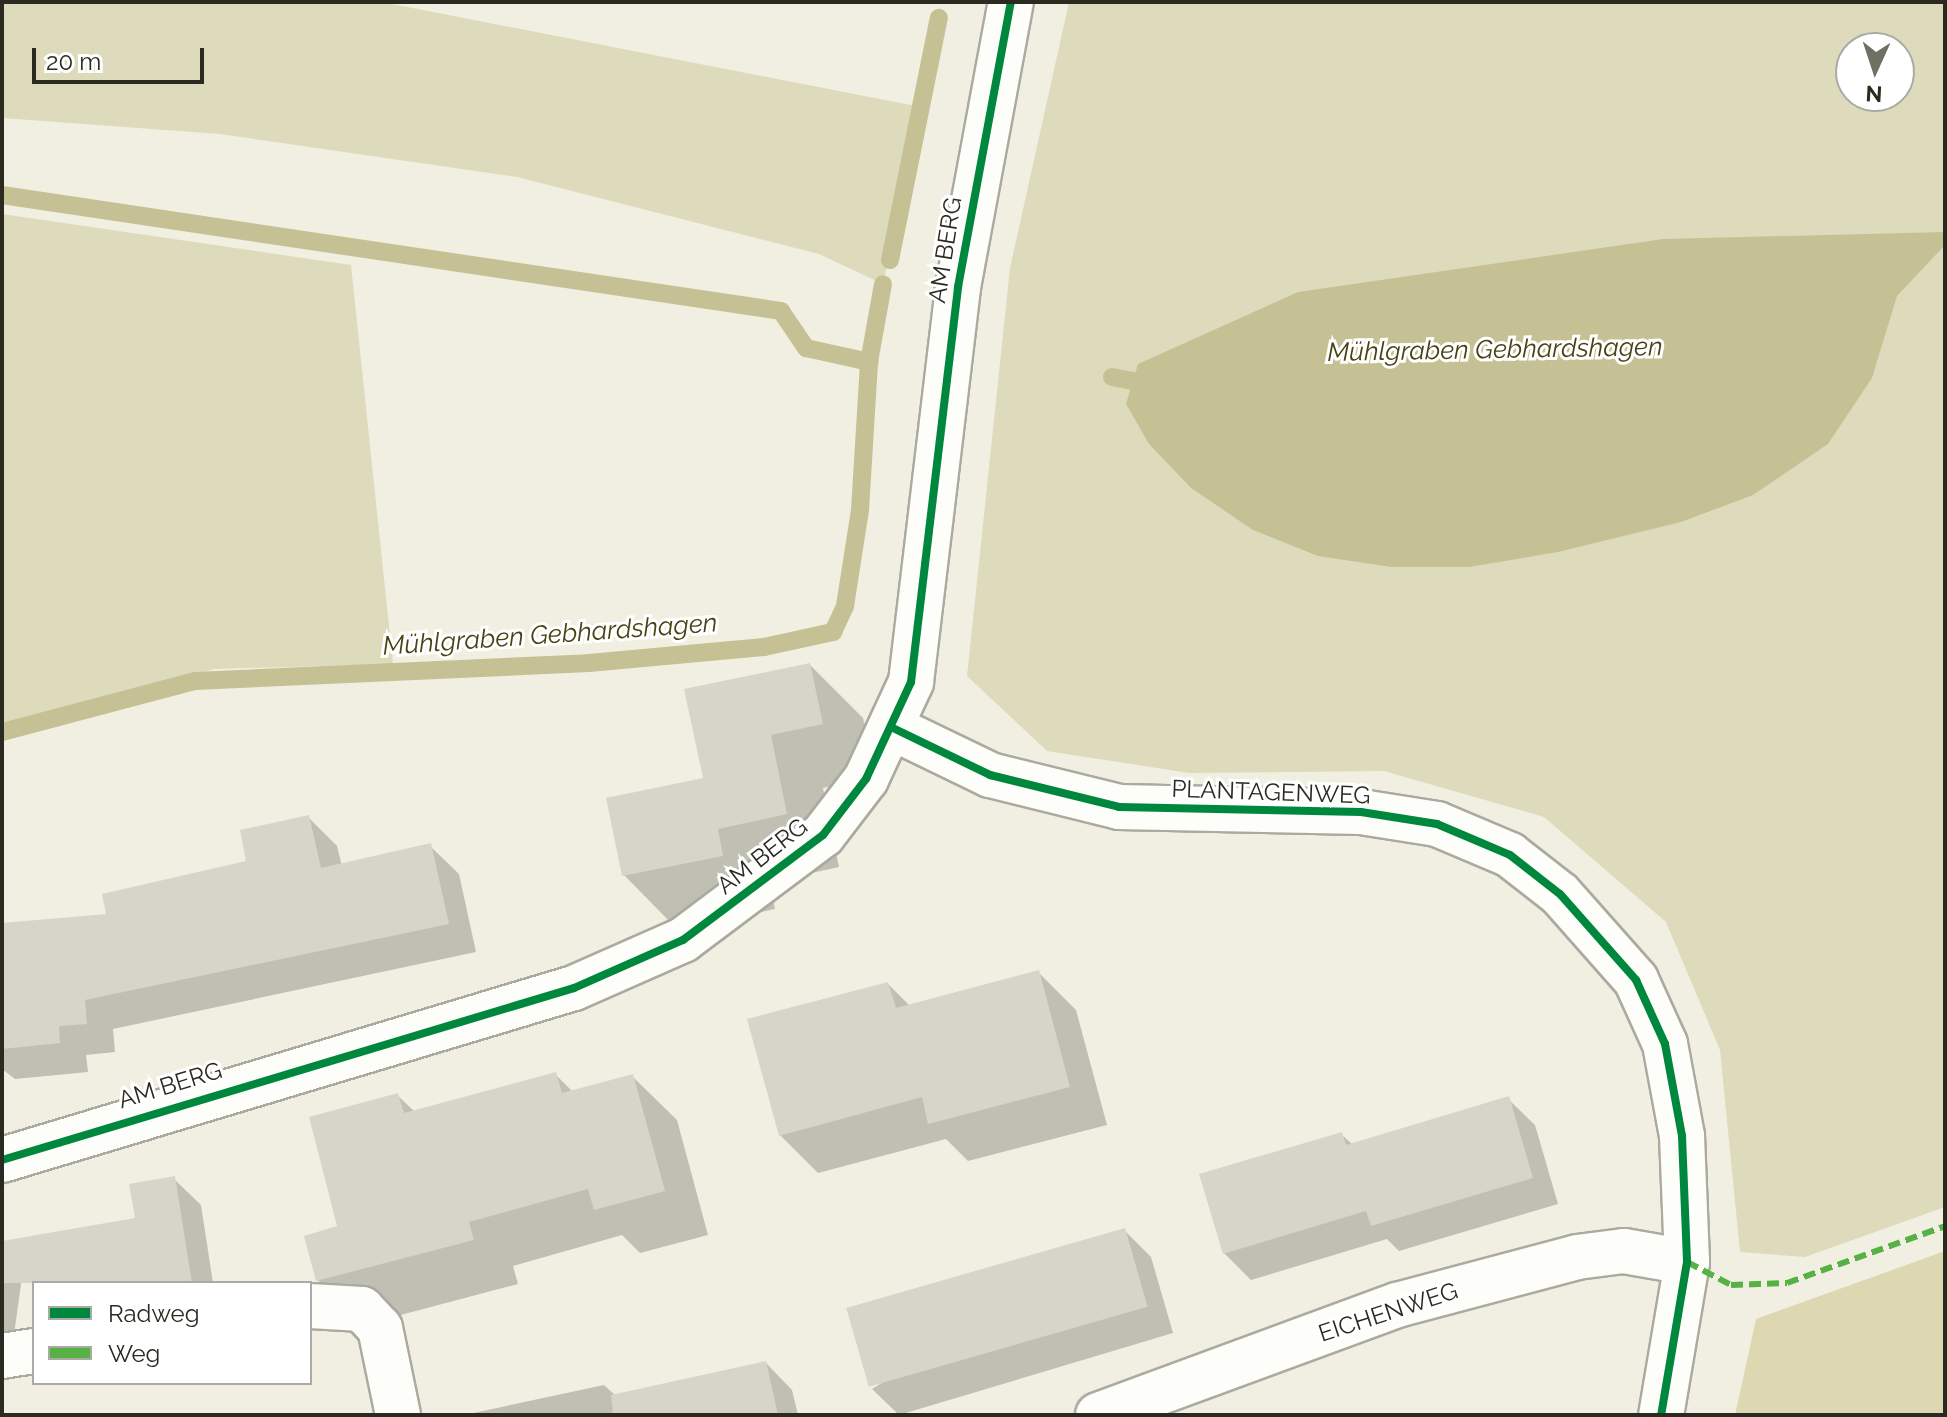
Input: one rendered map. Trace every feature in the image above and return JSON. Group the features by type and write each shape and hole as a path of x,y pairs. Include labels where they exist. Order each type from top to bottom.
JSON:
{"street":[{"name":"AM BERG","path":"2,1160 574,988 683,940 823,835 895,729 923,627 958,287 1011,2"},
{"name":"PLANTAGENWEG","path":"895,729 990,775 1060,796 1219,813 1361,812 1437,824 1510,855 1601,932 1636,980 1665,1044 1682,1136 1687,1262 1661,1415"},
{"name":"EICHENWEG","path":"1098,1415 1397,1305 1577,1257 1624,1251 1687,1262"},
{"path":"312,1306 362,1309 380,1328 398,1415"},
{"path":"2,1356 32,1351"}],"shaded area":[{"path":"2,2 382,2 921,107 883,284 819,254 517,177 220,134 2,118"},
{"path":"1069,2 1945,2 1945,1207 1805,1257 1740,1252 1720,1050 1666,922 1544,817 1384,771 1189,773 1047,751 967,676 1010,268"},
{"path":"2,214 351,265 393,664 215,669 2,725"},
{"path":"1945,1251 1945,1415 1735,1415 1756,1319"}],"water":[{"path":"1945,232 1945,245 1897,296 1872,378 1828,444 1753,495 1681,522 1558,552 1469,567 1391,567 1318,556 1253,530 1191,488 1149,444 1126,404 1138,364 1298,292 1663,239"}],"building":[{"path":"810,663 823,724 771,735 787,814 718,829 723,856 622,876 606,798 703,778 684,689"},
{"path":"309,815 321,868 431,843 449,924 85,1000 87,1024 59,1026 60,1043 2,1049 2,923 106,914 102,894 246,861 240,830"},
{"path":"1039,970 1070,1087 928,1124 922,1097 779,1136 747,1019 888,982 896,1008"},
{"path":"556,1072 562,1093 633,1074 665,1191 594,1210 588,1189 469,1222 474,1240 316,1281 304,1236 337,1226 309,1117 398,1093 404,1113"},
{"path":"1509,1096 1533,1178 1371,1226 1366,1211 1223,1254 1199,1174 1342,1132 1346,1145"},
{"path":"175,1176 192,1281 2,1283 2,1241 135,1218 129,1184"},
{"path":"1125,1228 1148,1307 869,1387 846,1308"},
{"path":"766,1361 778,1415 613,1415 611,1395"}],"waterway":[{"path":"890,260 939,18"},
{"path":"2,195 781,311 806,348 869,362"},
{"name":"Mühlgraben Gebhardshagen","path":"2,732 195,681 589,663 764,647 833,632 845,606 860,510 869,362 883,284"},
{"name":"Mühlgraben Gebhardshagen","path":"1112,377 1154,385"}],"marked path":[{"path":"1687,1262 1731,1285 1787,1283 1945,1226"}],"cycle path":[{"path":"2,1160 574,988 683,940 823,835 866,779 911,682 958,287 1011,2"},
{"path":"895,729 990,775 1119,807 1361,812 1437,824 1510,855 1560,894 1636,980 1665,1044 1682,1136 1687,1262 1661,1415"}]}
